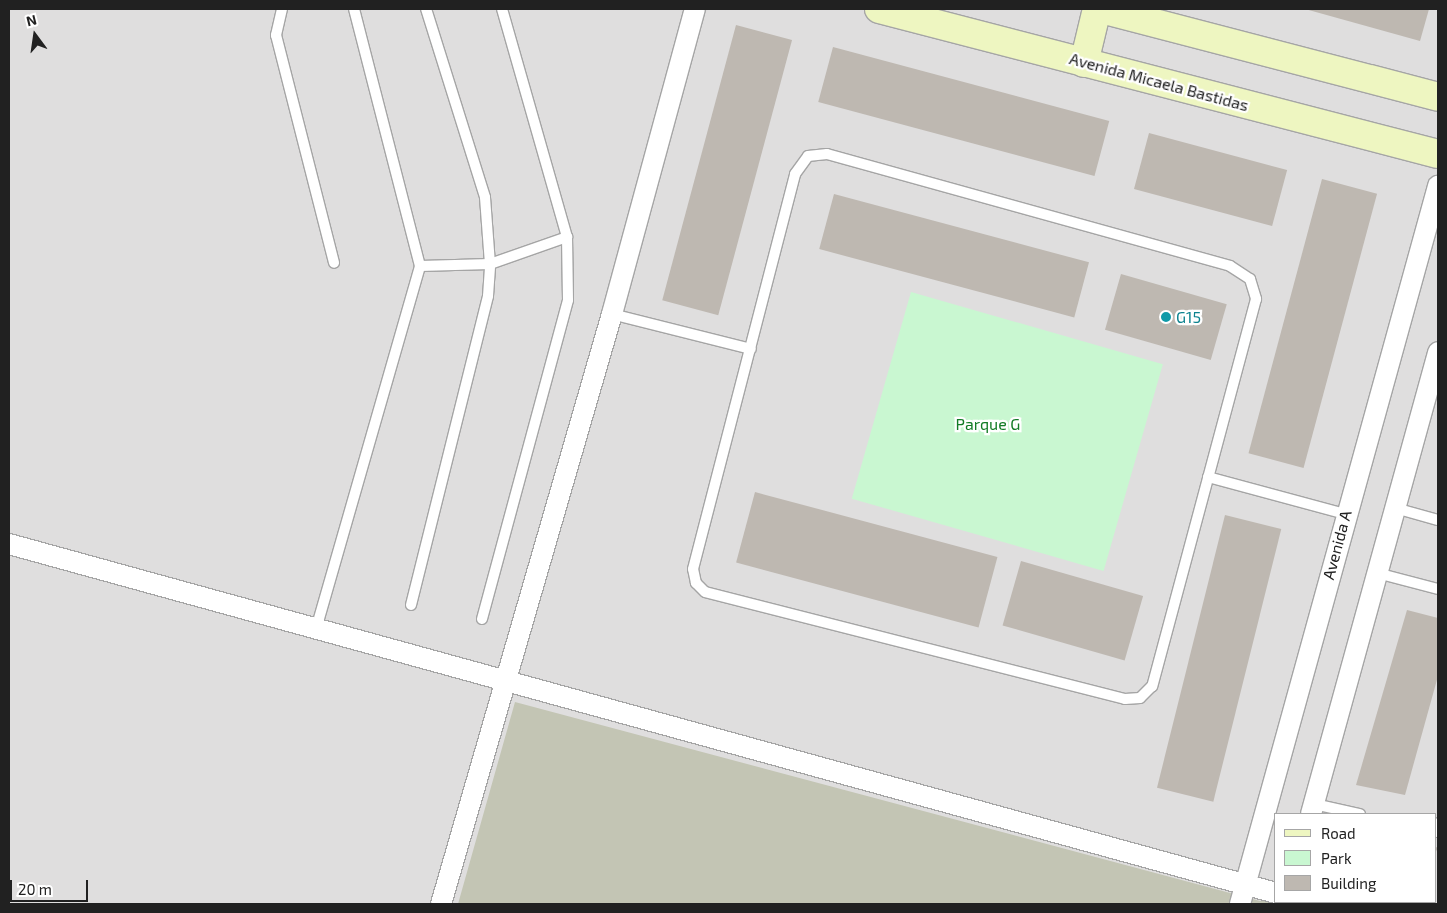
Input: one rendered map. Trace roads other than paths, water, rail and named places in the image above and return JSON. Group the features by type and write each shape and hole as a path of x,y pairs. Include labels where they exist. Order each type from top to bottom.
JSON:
{"main road":[{"name":"Avenida Micaela Bastidas","path":"879,9 1438,154"},
{"path":"1084,63 1099,9 1438,97"}],"street":[{"path":"441,904 504,680 612,314 695,9"},
{"name":"Avenida A","path":"1240,904 1345,514 1438,186"},
{"path":"1313,809 1438,352"},
{"path":"9,544 1274,892"}],"lane":[{"path":"282,9 276,35 334,262"},
{"path":"316,629 420,266 354,9"},
{"path":"411,605 488,296 490,264 485,196 426,9"},
{"path":"482,618 568,300 567,237 502,9"},
{"path":"827,154 1230,266 1250,279 1256,299 1208,477 1152,686 1140,698 1125,699 706,592 696,584 693,570 795,174 808,156 827,154"},
{"path":"420,266 490,264 567,237"},
{"path":"612,314 751,349"},
{"path":"1208,477 1345,514"},
{"path":"1395,508 1438,520"},
{"path":"1377,573 1438,589"},
{"path":"1313,809 1351,813"},
{"path":"1437,832 1438,823"}],"place":[{"name":"G15","path":"1166,317"}],"park label":[{"name":"Parque G","path":"988,424"}]}
